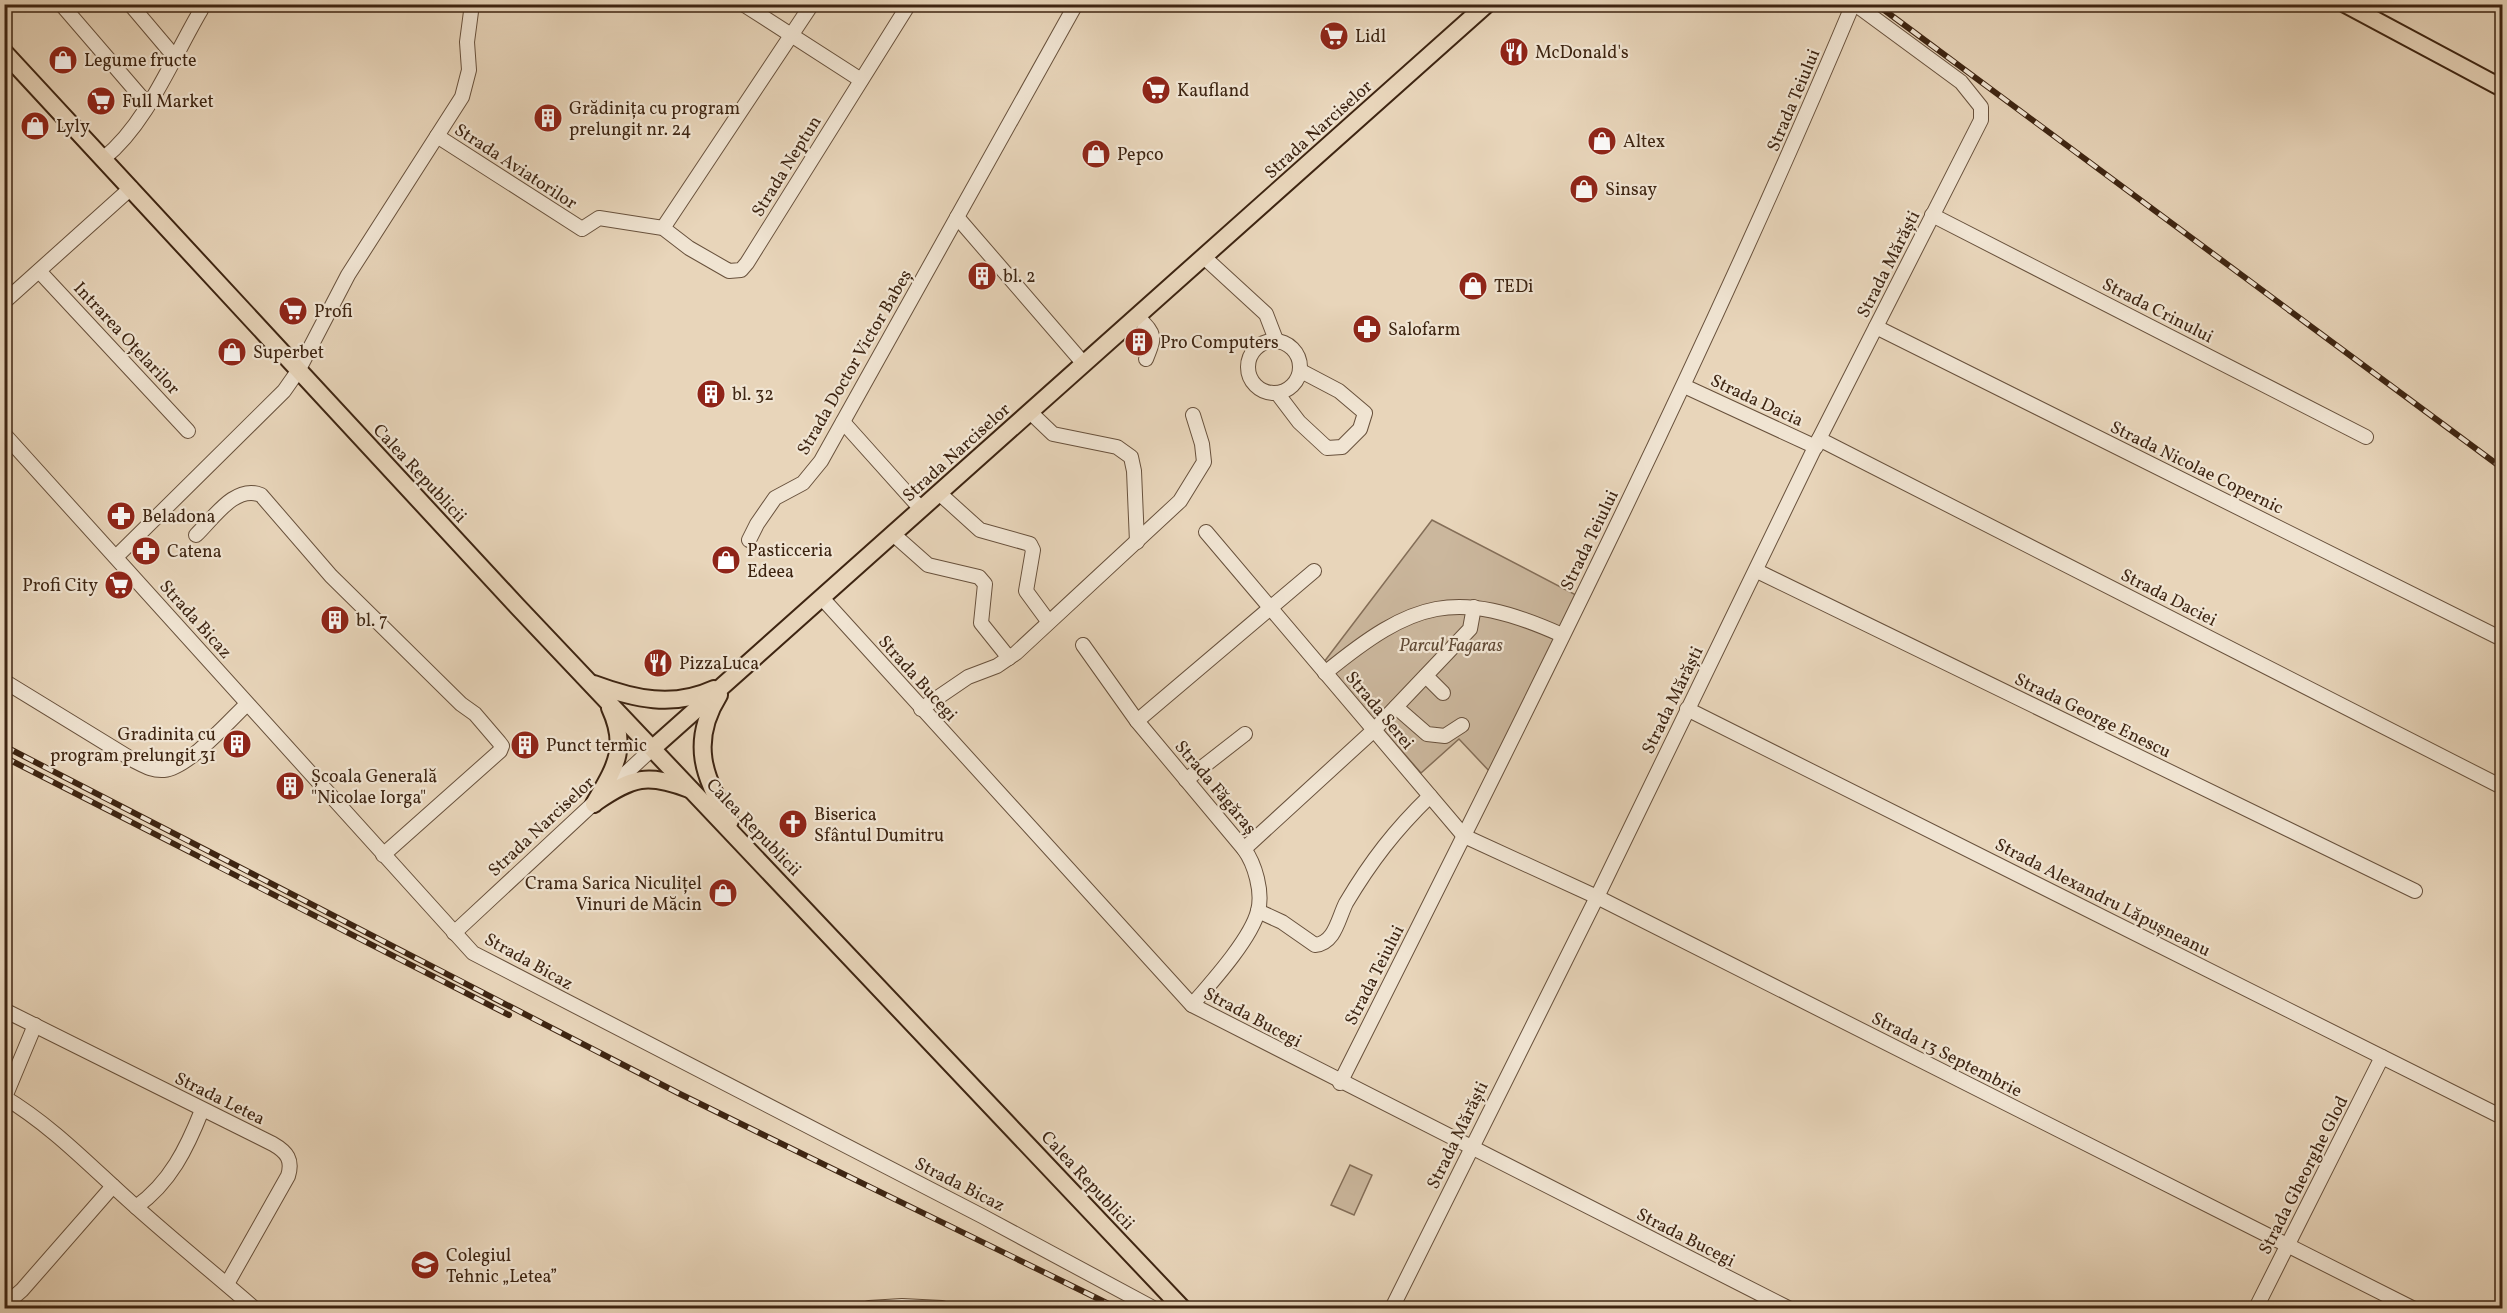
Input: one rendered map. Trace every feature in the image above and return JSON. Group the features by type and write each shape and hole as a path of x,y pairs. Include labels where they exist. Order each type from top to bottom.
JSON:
{"main road":[{"name":"Strada Narciselor","path":"653,748 1487,4"},
{"path":"2345,4 2502,88"},
{"name":"Calea Republicii","path":"4,52 298,371 1182,1308"},
{"path":"591,683 628,696 650,700 693,696 726,683"},
{"path":"726,683 707,718 701,750 703,766 720,804 746,847"},
{"path":"594,804 613,770 620,746 615,719 604,697"},
{"path":"594,804 635,780 647,777 692,791"}],"street":[{"path":"61,4 148,105"},
{"path":"130,4 174,56"},
{"name":"Strada Aviatorilor","path":"298,371 348,275 462,97 469,70 468,31 472,4"},
{"path":"743,4 861,80"},
{"path":"663,228 812,4"},
{"name":"Strada Neptun","path":"663,228 689,248 729,272 741,270 909,4"},
{"name":"Strada Doctor Victor Babeș","path":"749,540 775,498 802,483 821,461 1076,4"},
{"name":"Strada Teiului","path":"1340,1083 1464,836 1684,386 1798,136 1854,4 1961,82 1981,106"},
{"path":"104,158 118,147 137,125 201,10"},
{"name":"Strada Mărăști","path":"1392,1308 1597,897 1817,443 1981,120 1981,106"},
{"name":"Strada Aviatorilor","path":"437,136 582,229 599,218 663,228"},
{"path":"4,302 131,188"},
{"name":"Strada Crinului","path":"1932,215 2366,437"},
{"path":"957,217 1084,364"},
{"path":"1204,257 1266,314 1276,340"},
{"name":"Intrarea Oțelarilor","path":"39,270 188,431"},
{"path":"1137,316 1153,334 1154,339 1146,359"},
{"name":"Strada Nicolae Copernic","path":"1876,327 2502,639"},
{"path":"1276,340 1285,342 1298,354 1301,371 1293,386 1277,393 1260,389 1253,383 1248,367 1249,358 1260,345 1276,340"},
{"path":"116,557 284,391 298,371"},
{"path":"1277,393 1299,422 1327,448 1342,447 1360,429 1365,413 1339,391 1301,371"},
{"name":"Strada Dacia","path":"1684,386 1817,443"},
{"path":"1030,412 1053,434 1117,447 1131,457 1134,471 1137,542"},
{"path":"921,709 968,677 997,666 1009,658 1180,501 1204,462 1202,444 1193,415"},
{"path":"843,422 921,509"},
{"name":"Strada Bicaz","path":"4,435 473,953 982,1216 1153,1308"},
{"name":"Strada Daciei","path":"1817,443 2502,787"},
{"path":"196,535 239,494 252,492 261,495 331,576 461,704 475,714 500,742 502,746 500,751 383,855"},
{"path":"939,493 980,530 1030,544 1033,550 1026,591 1048,621"},
{"path":"1206,532 1268,607"},
{"path":"893,534 928,566 979,577 985,584 981,623 1009,658"},
{"path":"1137,721 1314,570"},
{"name":"Strada George Enescu","path":"1756,571 2415,891"},
{"name":"Strada Bucegi","path":"822,598 1192,1005 1340,1083 1788,1308"},
{"name":"Strada Serei","path":"1268,607 1464,836"},
{"path":"1244,849 1374,730 1426,676 1470,629 1474,607"},
{"path":"1325,673 1385,627 1411,615 1441,608 1474,607 1508,613 1562,635"},
{"name":"Strada Făgăraș","path":"1083,645 1137,721 1244,849 1256,880 1258,910"},
{"path":"1426,676 1443,693"},
{"path":"4,681 134,760 150,768 165,770 179,766 247,704"},
{"path":"1396,707 1428,734 1445,736 1462,725"},
{"name":"Strada Alexandru Lăpușneanu","path":"1687,709 2502,1117"},
{"path":"1186,780 1245,734"},
{"name":"Strada Narciselor","path":"454,933 653,748"},
{"path":"1192,1005 1229,960 1258,910 1282,922 1315,945 1323,944 1330,938 1345,905 1391,834 1430,796"},
{"name":"Strada 13 Septembrie","path":"1464,836 1597,897 2412,1308"},
{"name":"Strada Letea","path":"4,1010 283,1150 291,1166 227,1284"},
{"path":"35,1025 5,1097 37,1118 254,1308"},
{"name":"Strada Gheorghe Glod","path":"2256,1308 2382,1057"},
{"path":"136,1207 155,1194 168,1177 181,1156 202,1110"},
{"path":"4,1298 14,1298 22,1290 113,1186"},
{"path":"869,1308 902,1306 942,1308"}],"green space":[{"name":"Parcul Fagaras","path":"1432,520 1576,595 1491,773 1459,739 1421,773 1324,662"},
{"path":"1350,1165 1372,1175 1354,1215 1331,1205"}],"railway":[{"path":"1876,4 2502,468"},
{"path":"4,746 678,1093 1117,1308"},
{"path":"4,757 509,1015"}],"place":[{"name":"Lidl","path":"1334,36"},
{"name":"McDonald's","path":"1514,52"},
{"name":"Legume fructe","path":"63,60"},
{"name":"Kaufland","path":"1156,90"},
{"name":"Full Market","path":"101,101"},
{"name":"Grădinița cu program prelungit nr. 24","path":"548,118"},
{"name":"Lyly","path":"35,126"},
{"name":"Altex","path":"1602,141"},
{"name":"Pepco","path":"1096,154"},
{"name":"Sinsay","path":"1584,189"},
{"name":"bl. 2","path":"982,276"},
{"name":"TEDi","path":"1473,286"},
{"name":"Profi","path":"293,311"},
{"name":"Salofarm","path":"1367,329"},
{"name":"Pro Computers","path":"1139,342"},
{"name":"Superbet","path":"232,352"},
{"name":"bl. 32","path":"711,394"},
{"name":"Beladona","path":"121,516"},
{"name":"Catena","path":"146,551"},
{"name":"Pasticceria Edeea","path":"726,560"},
{"name":"Profi City","path":"119,585"},
{"name":"bl. 7","path":"335,620"},
{"name":"PizzaLuca","path":"658,663"},
{"name":"Gradinita cu program prelungit 31","path":"237,744"},
{"name":"Punct termic","path":"525,745"},
{"name":"Școala Generală \"Nicolae Iorga\"","path":"290,786"},
{"name":"Biserica Sfântul Dumitru","path":"793,824"},
{"name":"Crama Sarica Niculițel Vinuri de Măcin","path":"723,893"},
{"name":"Colegiul Tehnic „Letea”","path":"425,1265"}]}
